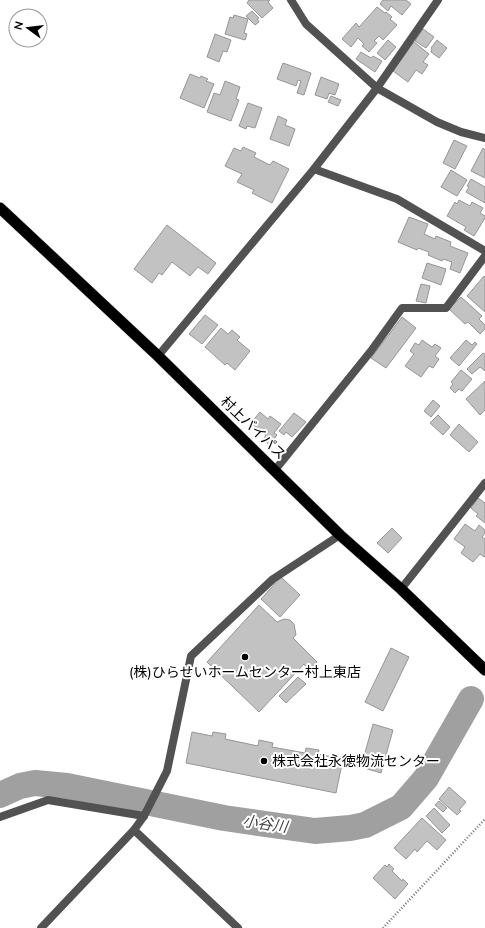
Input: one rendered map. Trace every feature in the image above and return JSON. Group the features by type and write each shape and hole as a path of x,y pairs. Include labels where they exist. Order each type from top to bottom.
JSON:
{"highway":[{"name":"村上バイパス","path":"0,208 158,356 340,535 401,589 485,670"}],"street":[{"path":"291,0 306,24 377,88 437,122 461,132 485,138"},
{"path":"158,356 314,168 377,88 438,0"},
{"path":"314,168 397,199 485,251"},
{"path":"275,470 371,351 402,308 446,308 485,256"},
{"path":"401,589 485,483"},
{"path":"40,928 134,830 144,816 168,771 191,656 273,579 340,535"},
{"path":"0,818 48,800 144,816"},
{"path":"134,830 238,928"}],"path":[{"path":"384,928 485,820"}],"building":[{"path":"249,0 270,0 268,2 273,8 262,18 247,3"},
{"path":"383,0 406,0 411,4 402,15 391,6 388,11 380,4"},
{"path":"377,7 392,17 390,19 397,25 383,40 379,36 374,41 377,43 369,52 362,46 364,44 358,38 351,47 342,39 356,23 359,27"},
{"path":"252,11 259,18 257,19 259,22 255,25 246,16"},
{"path":"234,15 248,19 244,33 247,34 245,40 225,34 230,17 233,18"},
{"path":"423,29 434,37 426,48 415,41"},
{"path":"215,34 231,40 227,52 223,51 219,62 207,57"},
{"path":"388,40 396,47 385,60 377,53"},
{"path":"437,40 447,48 439,58 431,52 431,48"},
{"path":"414,42 429,54 423,62 428,65 422,74 416,70 408,82 393,71"},
{"path":"361,52 371,58 373,56 382,61 375,72 356,59"},
{"path":"283,63 311,73 304,95 297,93 301,81 298,80 296,86 277,79"},
{"path":"190,74 200,78 201,76 208,79 206,81 214,84 204,108 180,98"},
{"path":"321,77 339,84 335,95 329,93 327,99 315,95"},
{"path":"225,81 240,87 236,99 239,100 231,121 207,112 214,93 220,95"},
{"path":"331,96 341,100 338,106 328,102"},
{"path":"248,103 262,108 255,128 247,126 246,129 239,126"},
{"path":"278,116 287,120 285,125 295,129 289,146 270,139"},
{"path":"454,140 467,146 455,169 443,163"},
{"path":"243,147 256,153 254,157 270,165 273,161 289,169 272,203 252,193 254,190 237,182 242,174 225,166 234,148 241,151"},
{"path":"483,148 485,150 485,178 471,171"},
{"path":"451,170 467,180 457,196 441,187"},
{"path":"471,179 485,187 485,203 466,192 469,187 467,186"},
{"path":"459,200 470,206 472,202 483,208 480,213 485,216 485,218 474,236 464,230 466,227 447,216 455,202 457,204"},
{"path":"409,217 428,224 424,234 435,239 436,236 451,242 450,246 468,253 460,273 450,269 452,262 443,259 442,261 428,255 429,252 418,248 417,250 398,242"},
{"path":"167,225 216,263 208,274 198,267 190,276 172,262 162,275 159,273 152,283 134,269"},
{"path":"427,263 446,269 441,285 422,278"},
{"path":"484,276 485,277 485,312 467,296"},
{"path":"421,284 430,286 426,303 416,301"},
{"path":"461,297 482,316 479,319 485,325 485,329 480,334 468,322 465,324 449,309"},
{"path":"205,315 218,325 202,344 189,334"},
{"path":"402,317 416,328 386,368 371,358"},
{"path":"221,328 228,334 232,330 240,337 237,340 250,351 235,370 227,363 225,365 205,347"},
{"path":"422,340 432,347 435,344 441,348 435,356 439,359 433,368 429,366 421,377 405,366 414,354 410,351 415,343 419,345"},
{"path":"466,340 472,345 475,342 477,344 459,366 450,358"},
{"path":"483,353 485,354 485,371 480,367 472,374 467,369"},
{"path":"461,370 472,379 462,391 459,389 455,393 450,388 453,384 451,382"},
{"path":"485,381 485,410 480,415 466,399"},
{"path":"433,400 440,406 431,417 424,411"},
{"path":"260,412 268,419 270,416 281,424 274,433 277,435 270,445 263,440 266,435 251,423"},
{"path":"294,413 306,422 292,437 286,432 284,435 279,431"},
{"path":"438,415 450,427 443,435 430,423"},
{"path":"459,424 478,442 469,452 450,435"},
{"path":"478,498 485,503 485,523 476,516 478,514 471,508"},
{"path":"465,524 475,531 479,525 485,530 482,537 485,539 485,556 484,557 480,554 473,562 461,553 465,547 454,539"},
{"path":"392,528 402,538 388,553 377,543"},
{"path":"281,577 300,595 280,617 261,599"},
{"path":"259,605 277,622 284,619 290,620 294,624 296,635 293,638 317,662 308,670 304,664 259,712 207,662"},
{"path":"391,648 409,657 383,711 365,702"},
{"path":"298,677 306,684 286,703 279,696"},
{"path":"373,724 393,730 381,773 361,767"},
{"name":"株式会社永徳物流センター","path":"192,732 212,736 213,732 226,734 225,739 258,746 259,740 273,743 272,747 305,753 306,748 319,750 318,754 343,759 336,793 186,763"},
{"path":"449,787 466,802 459,810 461,811 457,815 439,799"},
{"path":"439,801 447,808 443,812 435,805"},
{"path":"434,808 450,825 442,833 426,816"},
{"path":"422,818 446,840 437,850 427,841 417,852 415,849 406,859 394,848"},
{"path":"389,864 394,869 392,871 402,881 403,879 408,884 395,899 373,878 385,865 387,867"}],"waterway":[{"name":"小谷川","path":"0,795 20,786 35,783 67,786 224,818 315,831 365,825 401,807 426,778 471,699"}],"place":[{"name":"(株)ひらせいホームセンター村上東店","path":"245,657"},
{"name":"株式会社永徳物流センター","path":"264,761"}]}
